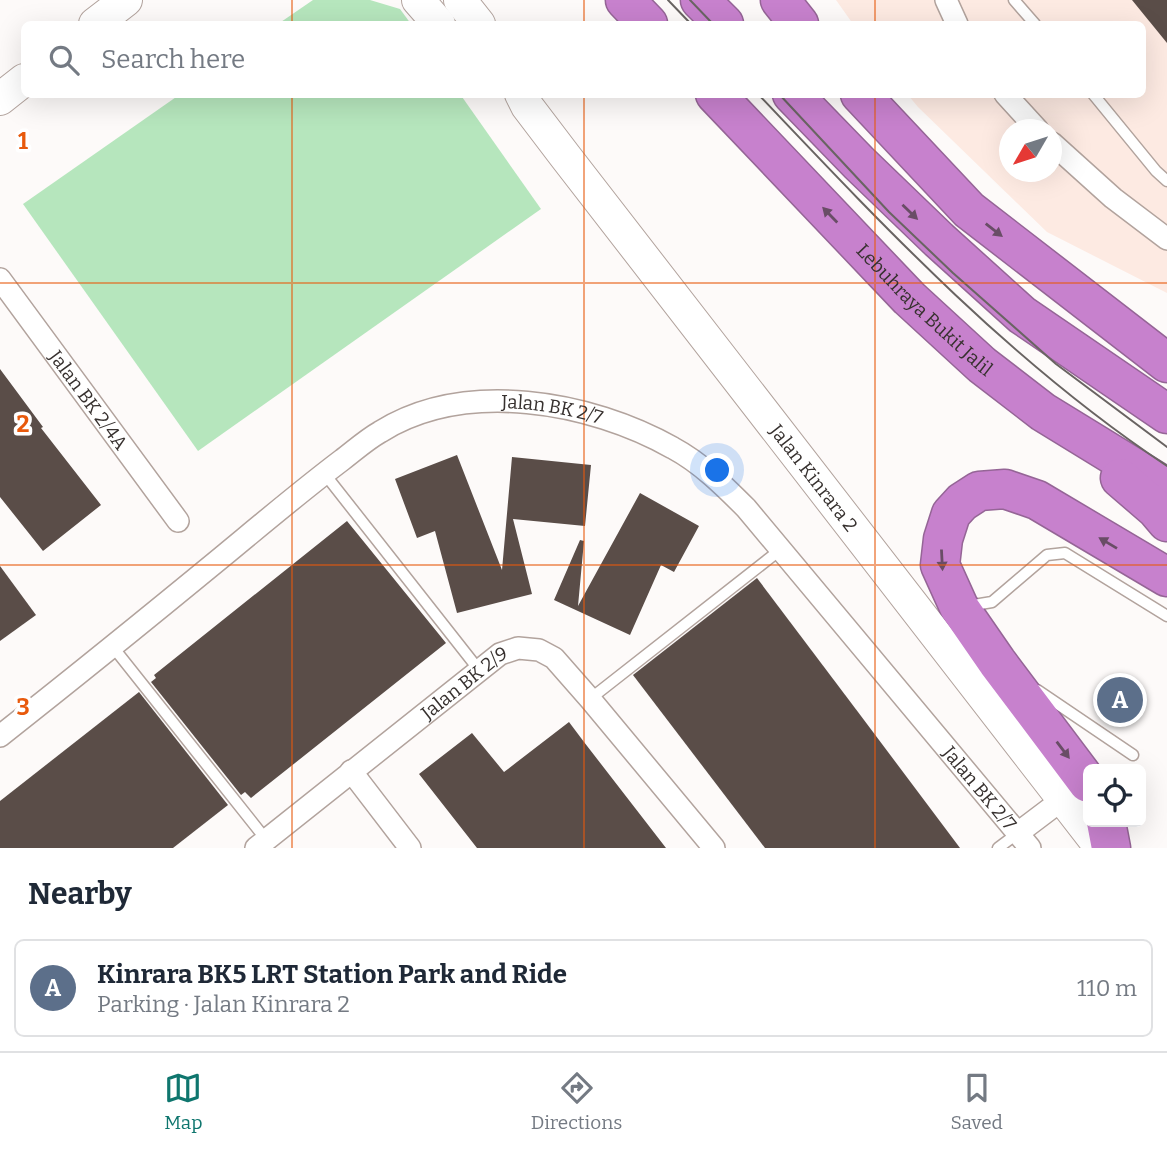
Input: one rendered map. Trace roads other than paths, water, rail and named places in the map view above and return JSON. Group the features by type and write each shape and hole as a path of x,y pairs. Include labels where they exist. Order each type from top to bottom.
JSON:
{"highway":[{"path":"625,0 645,21"},
{"path":"700,0 721,21"},
{"path":"780,0 797,21"},
{"name":"Lebuhraya Bukit Jalil","path":"719,98 909,298 982,365 1043,412 1167,488"},
{"path":"796,98 859,163 1022,315 1167,414"},
{"path":"864,98 969,210 1167,363"},
{"path":"1079,354 1167,397"},
{"path":"1043,412 1156,509 1167,522"},
{"path":"1076,791 997,662 959,607 940,565 943,539 951,514 962,502 979,491 1005,489 1037,500 1167,577"},
{"path":"1107,827 1111,848"}],"street":[{"path":"99,21 126,0"},
{"path":"418,0 436,21"},
{"path":"460,0 478,21"},
{"path":"946,0 956,21"},
{"path":"0,99 21,82"},
{"name":"Jalan Kinrara 2","path":"520,98 1076,791 1101,848"},
{"path":"1009,98 1028,119"},
{"path":"1062,152 1113,198 1167,239"},
{"name":"Jalan BK 2/4A","path":"0,279 178,521"},
{"name":"Jalan BK 2/7","path":"0,736 113,647 324,473 380,432 416,415 451,405 527,402 600,416 636,429 675,449 710,473 746,508 1024,840"},
{"name":"Jalan BK 2/9","path":"265,845 351,771 479,670 500,654 519,648 539,650 554,658 714,848"},
{"path":"351,771 410,848"},
{"path":"1024,840 1076,791"}],"lane":[{"path":"1014,0 1032,21"},
{"path":"1096,98 1167,181"},
{"path":"324,473 479,670"},
{"path":"590,699 780,550"},
{"path":"959,607 992,602 1047,555 1065,553 1167,616"},
{"path":"113,647 265,845"},
{"path":"997,662 1133,755"},
{"path":"998,848 1024,840"}],"tram line":[{"path":"668,0 688,21"},
{"path":"690,0 710,21"},
{"path":"762,98 952,292 1056,383 1167,466"},
{"path":"783,98 889,212 953,273 1056,364 1167,447"}],"place":[{"name":"Kinrara BK5 LRT Station Park and Ride","path":"1120,700"}]}
